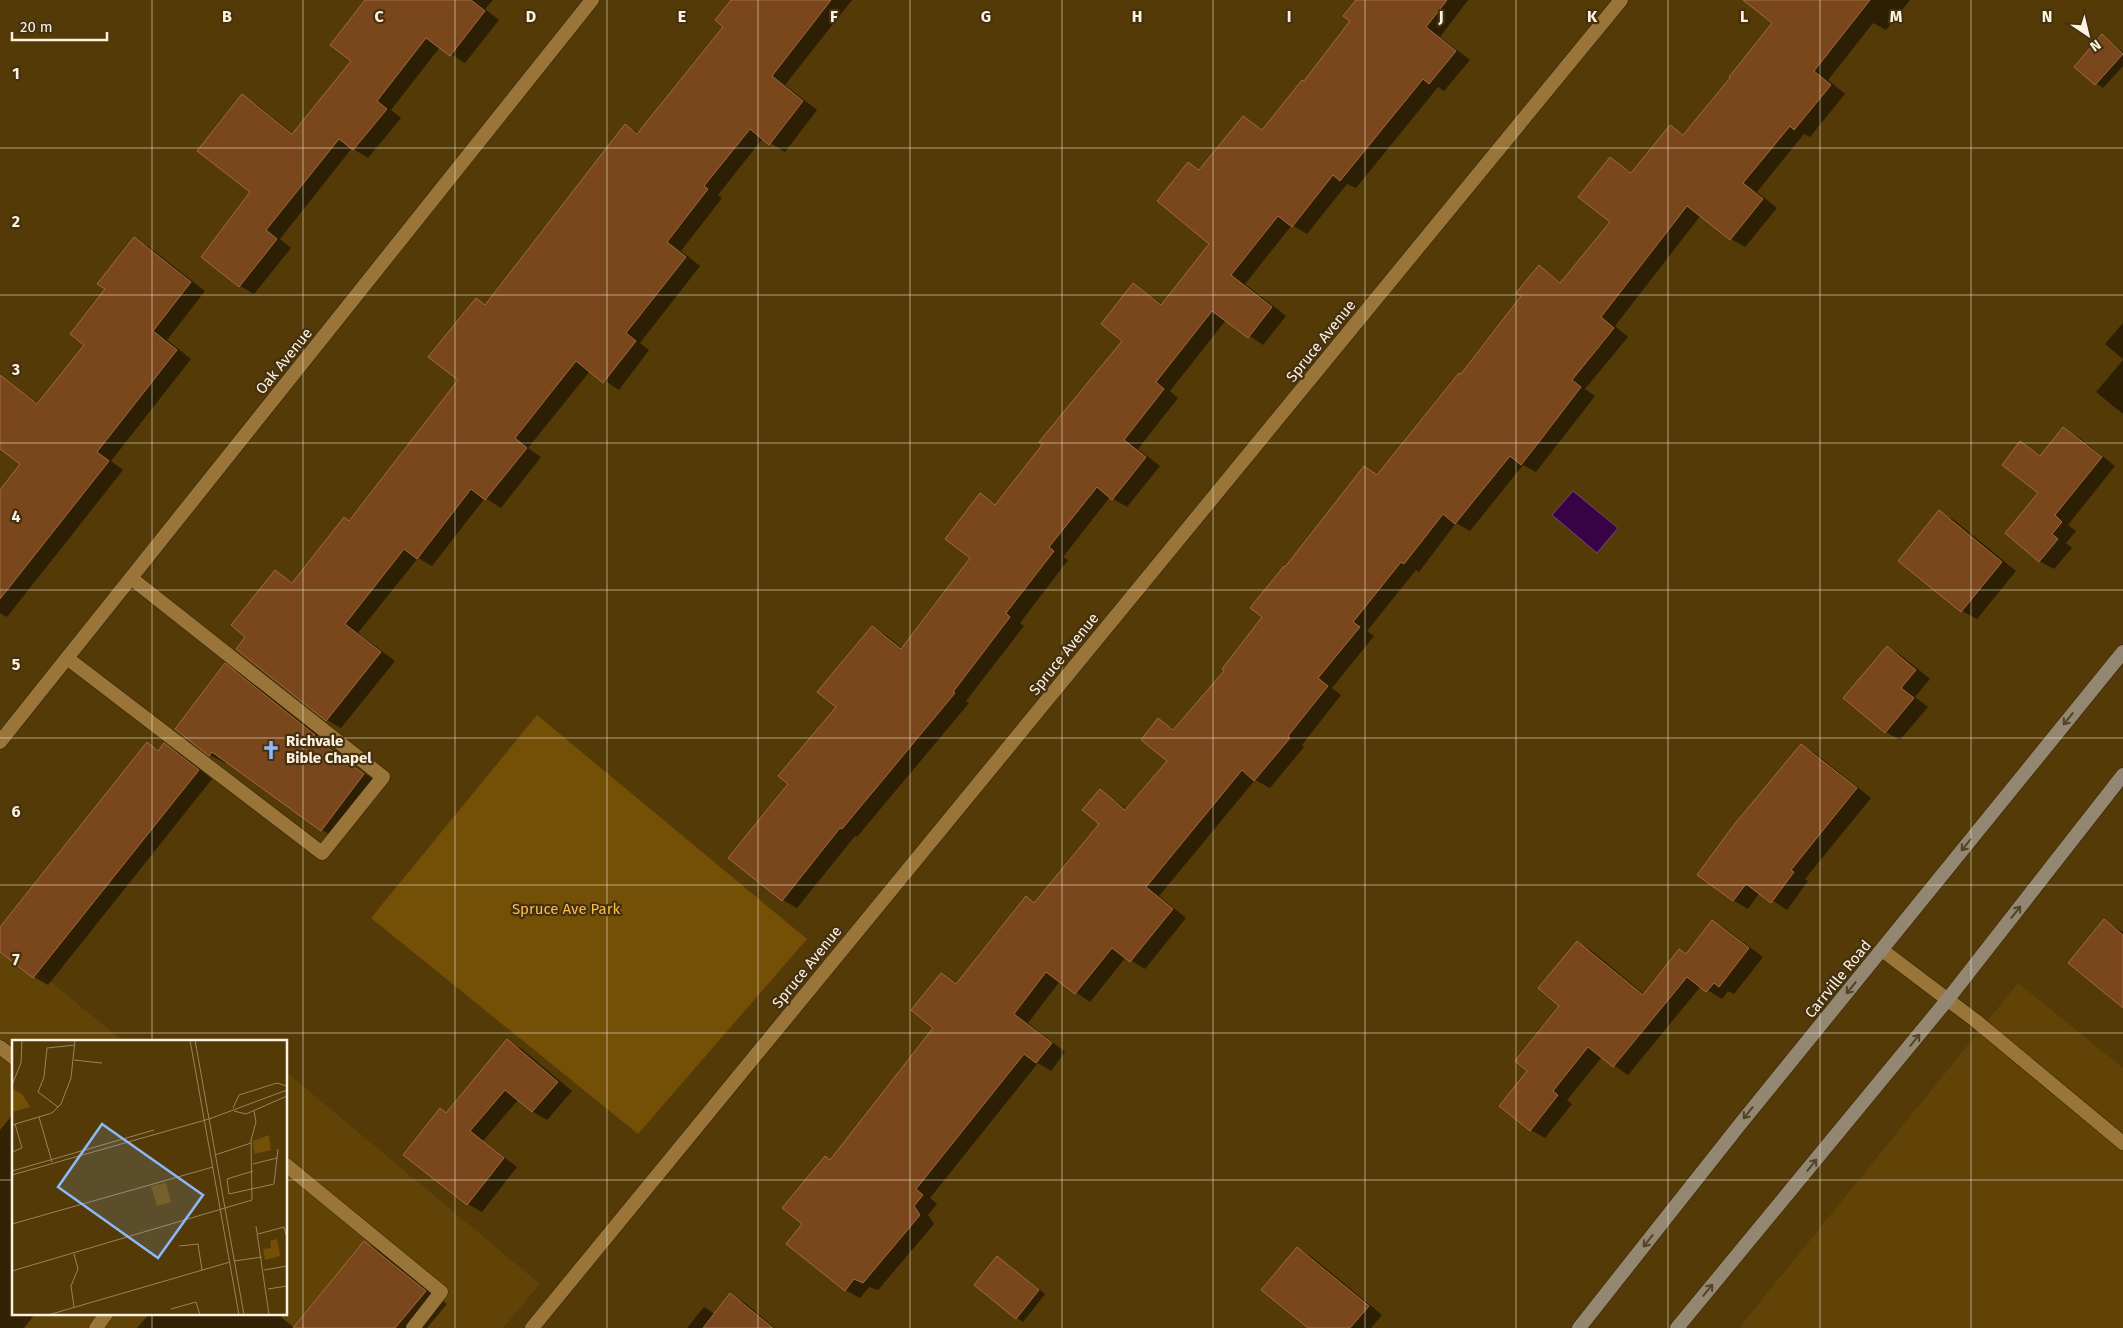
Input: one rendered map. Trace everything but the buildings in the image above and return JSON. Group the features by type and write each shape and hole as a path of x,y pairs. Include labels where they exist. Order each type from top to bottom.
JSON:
{"main road":[{"name":"Carrville Road","path":"1579,1328 1741,1123 2123,652"},
{"path":"1678,1328 1948,999 2123,775"}],"street":[{"name":"Oak Avenue","path":"0,742 592,0"},
{"name":"Spruce Avenue","path":"532,1328 1621,0"},
{"path":"67,658 322,853 383,777 131,578"},
{"path":"1882,950 1948,999 2123,1143"},
{"path":"0,1046 12,1056"},
{"path":"288,1167 441,1292 413,1328"},
{"path":"96,1328 105,1316"}],"shaded area":[{"path":"1573,491 1618,528 1597,553 1552,515"},
{"path":"0,940 122,1040 12,1040 12,1316 288,1316 288,1074 540,1284 503,1328 0,1328"},
{"path":"2018,983 2123,1068 2123,1328 1739,1328"}],"green space":[{"name":"Spruce Ave Park","path":"537,715 807,939 638,1134 371,918"}],"place":[{"name":"Richvale Bible Chapel","path":"271,750"}]}
